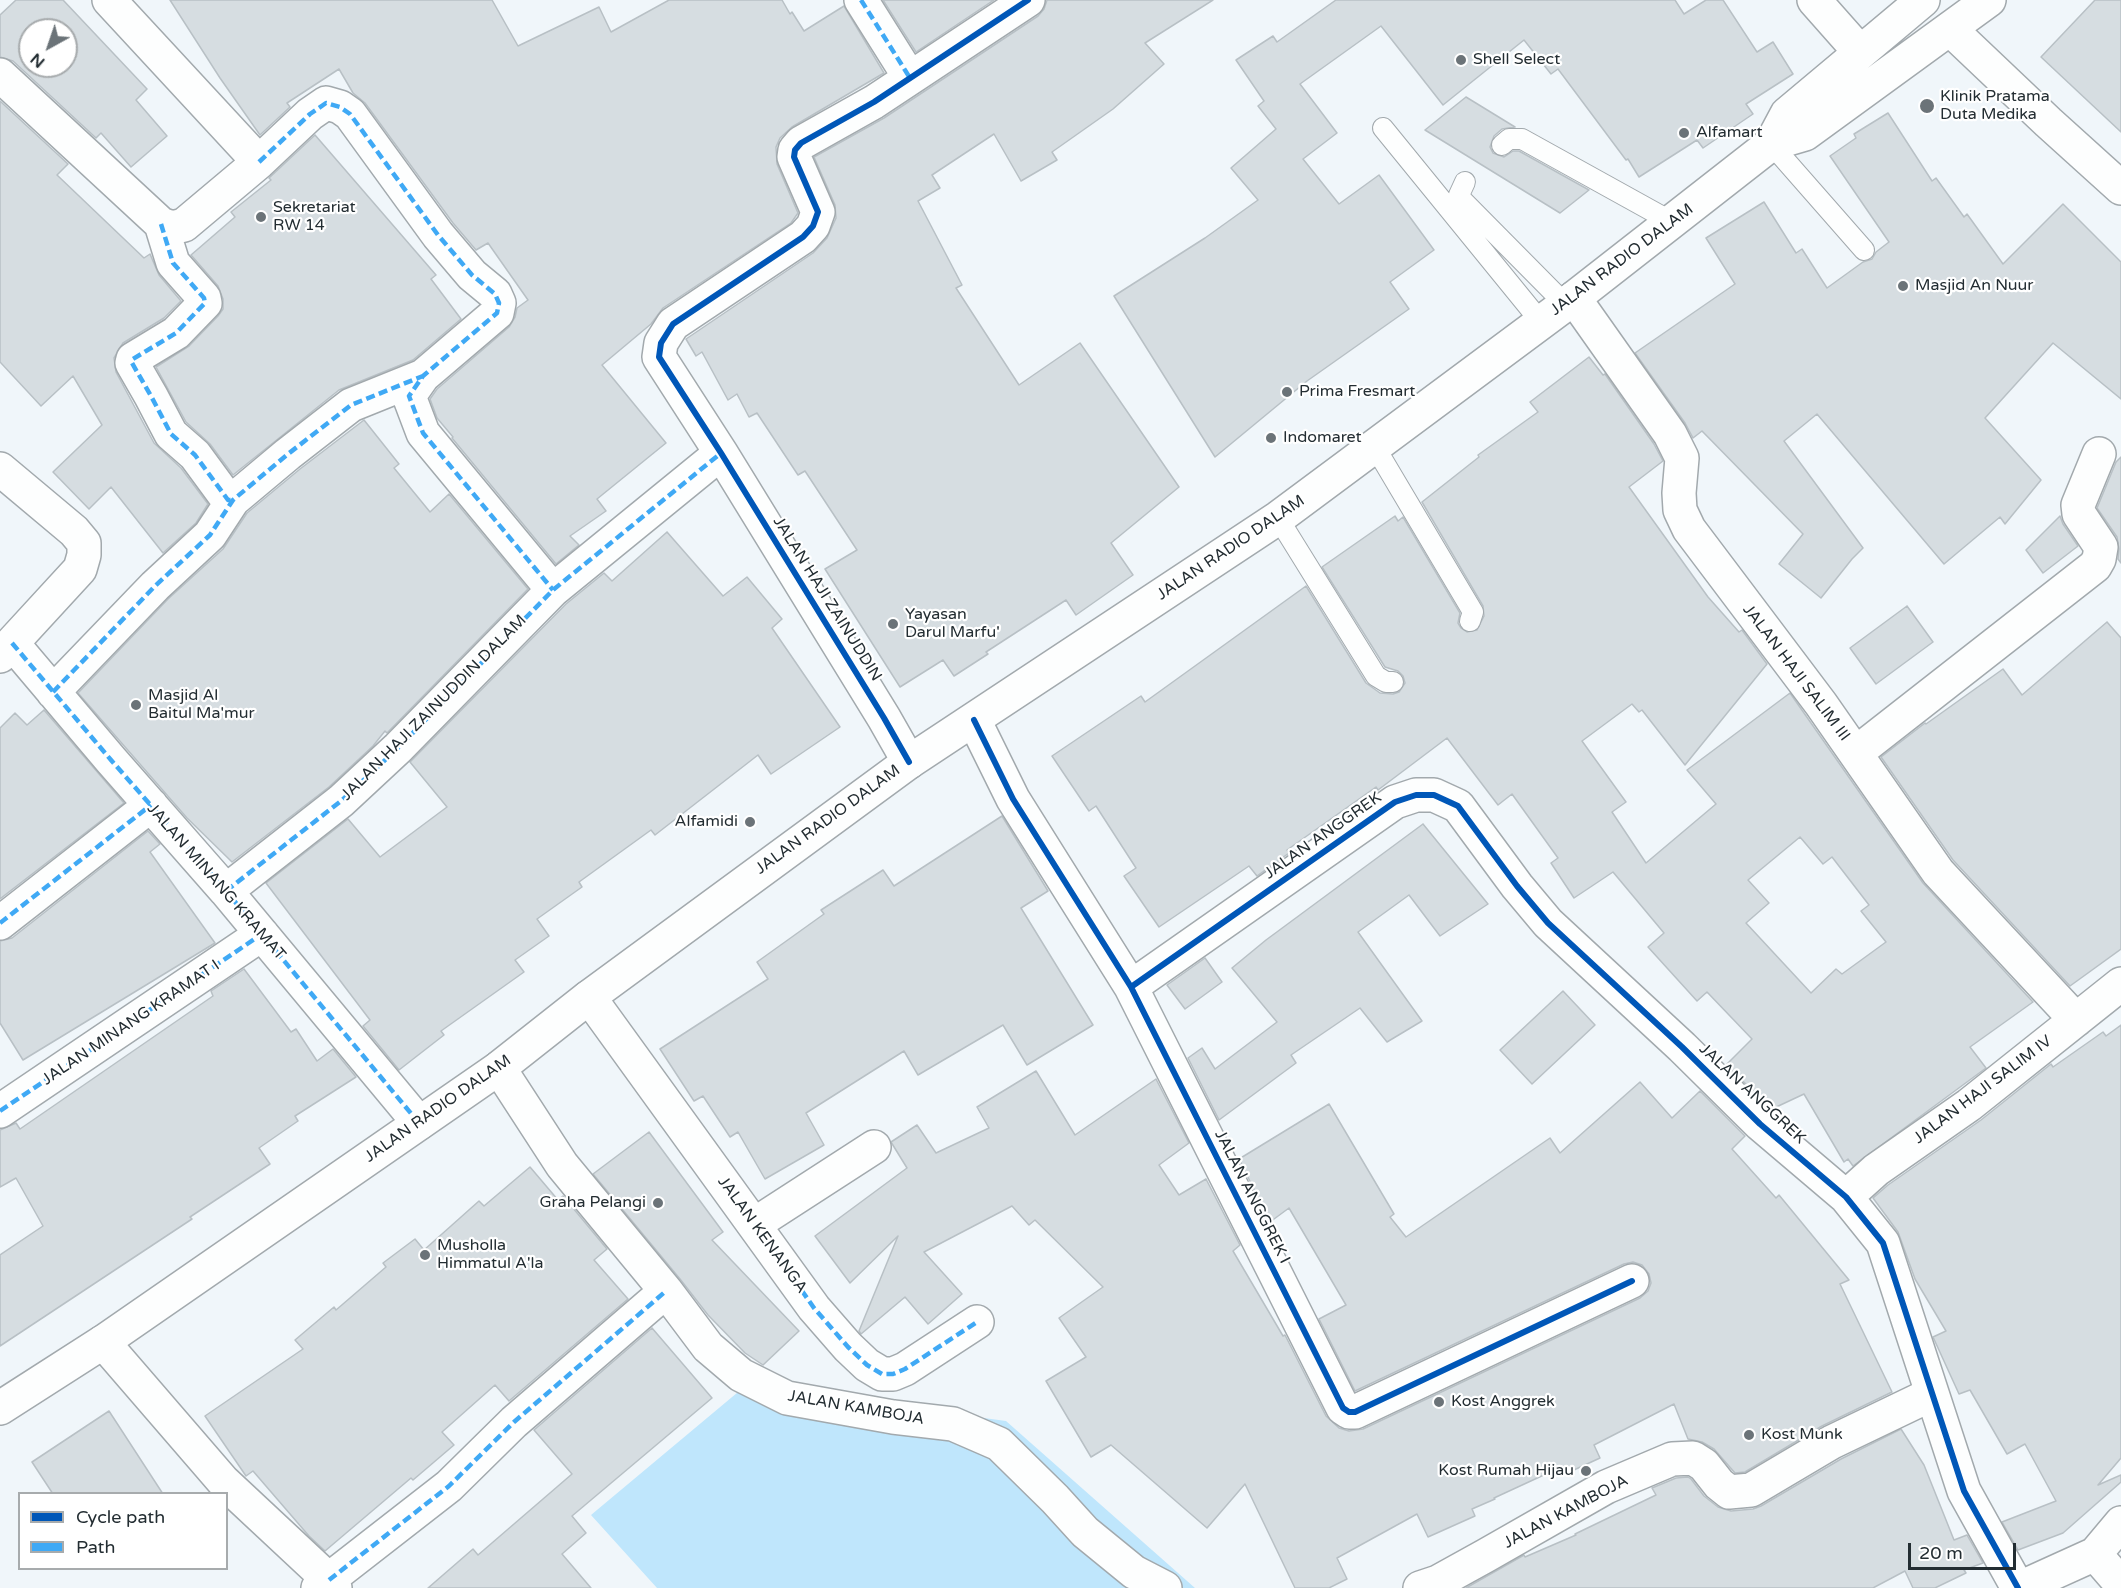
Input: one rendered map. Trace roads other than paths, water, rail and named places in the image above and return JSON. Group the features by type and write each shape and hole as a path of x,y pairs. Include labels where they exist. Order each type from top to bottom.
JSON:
{"street":[{"path":"109,0 259,162"},
{"path":"861,0 910,78 1028,0"},
{"path":"1814,0 1860,52"},
{"name":"JALAN RADIO DALAM","path":"1771,144 1787,114 1923,0"},
{"name":"JALAN RADIO DALAM","path":"0,1408 104,1342 499,1068 589,996 909,762 1278,518 1560,308 1771,144 1805,134 1989,0"},
{"path":"1950,29 2121,188"},
{"path":"0,75 161,224 172,228 184,225 259,162 310,114 326,103 340,107 350,114 438,235 472,275 495,294 499,303 497,313 423,376 408,396 423,433 553,590 721,453"},
{"name":"JALAN HAJI ZAINUDDIN","path":"909,762 878,707 659,357 661,344 673,324 803,237 813,226 818,212 794,157 795,150 801,143 874,102 910,78"},
{"path":"161,224 174,263 204,298 205,303 176,333 133,359 132,363 171,434 195,455 228,500 233,500"},
{"name":"JALAN HAJI SALIM III","path":"1560,308 1670,434 1682,458 1679,501 1680,510 1689,529 1821,704 1938,872 2076,1020"},
{"path":"53,692 155,586 210,535 233,500 351,405 423,376"},
{"path":"1856,753 2095,566 2101,547 2079,514 2078,505 2099,454"},
{"path":"0,469 74,531 84,543 84,555 80,569 6,650"},
{"name":"JALAN HAJI ZAINUDDIN DALAM","path":"226,891 341,801 398,748 553,590"},
{"name":"JALAN MINANG KRAMAT","path":"6,650 53,692 226,891 418,1123"},
{"path":"974,720 1013,799 1131,987"},
{"name":"JALAN ANGGREK","path":"1131,987 1395,802 1416,795 1434,795 1458,806 1517,886 1548,923 1682,1047 1760,1124 1846,1197 1883,1243 1964,1491 2019,1588"},
{"path":"0,923 151,806"},
{"name":"JALAN MINANG KRAMAT I","path":"0,1111 262,934"},
{"name":"JALAN HAJI SALIM IV","path":"1846,1197 1876,1170 1969,1105 2121,984"},
{"name":"JALAN ANGGREK I","path":"1131,987 1344,1408 1349,1412 1354,1412 1632,1281"},
{"name":"JALAN KENANGA","path":"589,996 814,1308 867,1365 882,1374 893,1374 905,1369 977,1322"},
{"name":"JALAN KAMBOJA","path":"499,1068 562,1165 666,1291 708,1347 741,1375 787,1398 893,1417 953,1424 999,1444 1085,1532 1134,1572 1165,1588"},
{"path":"755,1224 874,1147"},
{"path":"104,1342 223,1480 327,1585 449,1486 514,1422 666,1291"},
{"name":"JALAN KAMBOJA","path":"1433,1586 1606,1487 1672,1459 1693,1458 1704,1465 1719,1484 1729,1492 1751,1490 1832,1442 1932,1394"},
{"path":"2019,1588 2095,1554 2121,1523"},
{"path":"2095,1554 2121,1584"}],"lane":[{"path":"1383,128 1560,308"},
{"path":"1502,145 1509,139 1522,140 1672,222"},
{"path":"1771,144 1864,250"},
{"path":"1465,182 1459,195 1462,201 1560,308"},
{"path":"1375,447 1473,612 1470,621"},
{"path":"1278,518 1376,676 1386,682 1393,682"}],"place":[{"name":"Shell Select","path":"1461,60"},
{"name":"Klinik Pratama Duta Medika","path":"1927,106"},
{"name":"Alfamart","path":"1684,133"},
{"name":"Sekretariat RW 14","path":"261,217"},
{"name":"Masjid An Nuur","path":"1903,286"},
{"name":"Prima Fresmart","path":"1287,392"},
{"name":"Indomaret","path":"1271,438"},
{"name":"Yayasan Darul Marfu'","path":"893,624"},
{"name":"Masjid Al Baitul Ma'mur","path":"136,705"},
{"name":"Alfamidi","path":"750,822"},
{"name":"Graha Pelangi","path":"658,1203"},
{"name":"Musholla Himmatul A'la","path":"425,1255"},
{"name":"Kost Anggrek","path":"1439,1402"},
{"name":"Kost Munk","path":"1749,1435"},
{"name":"Kost Rumah Hijau","path":"1586,1471"}]}
